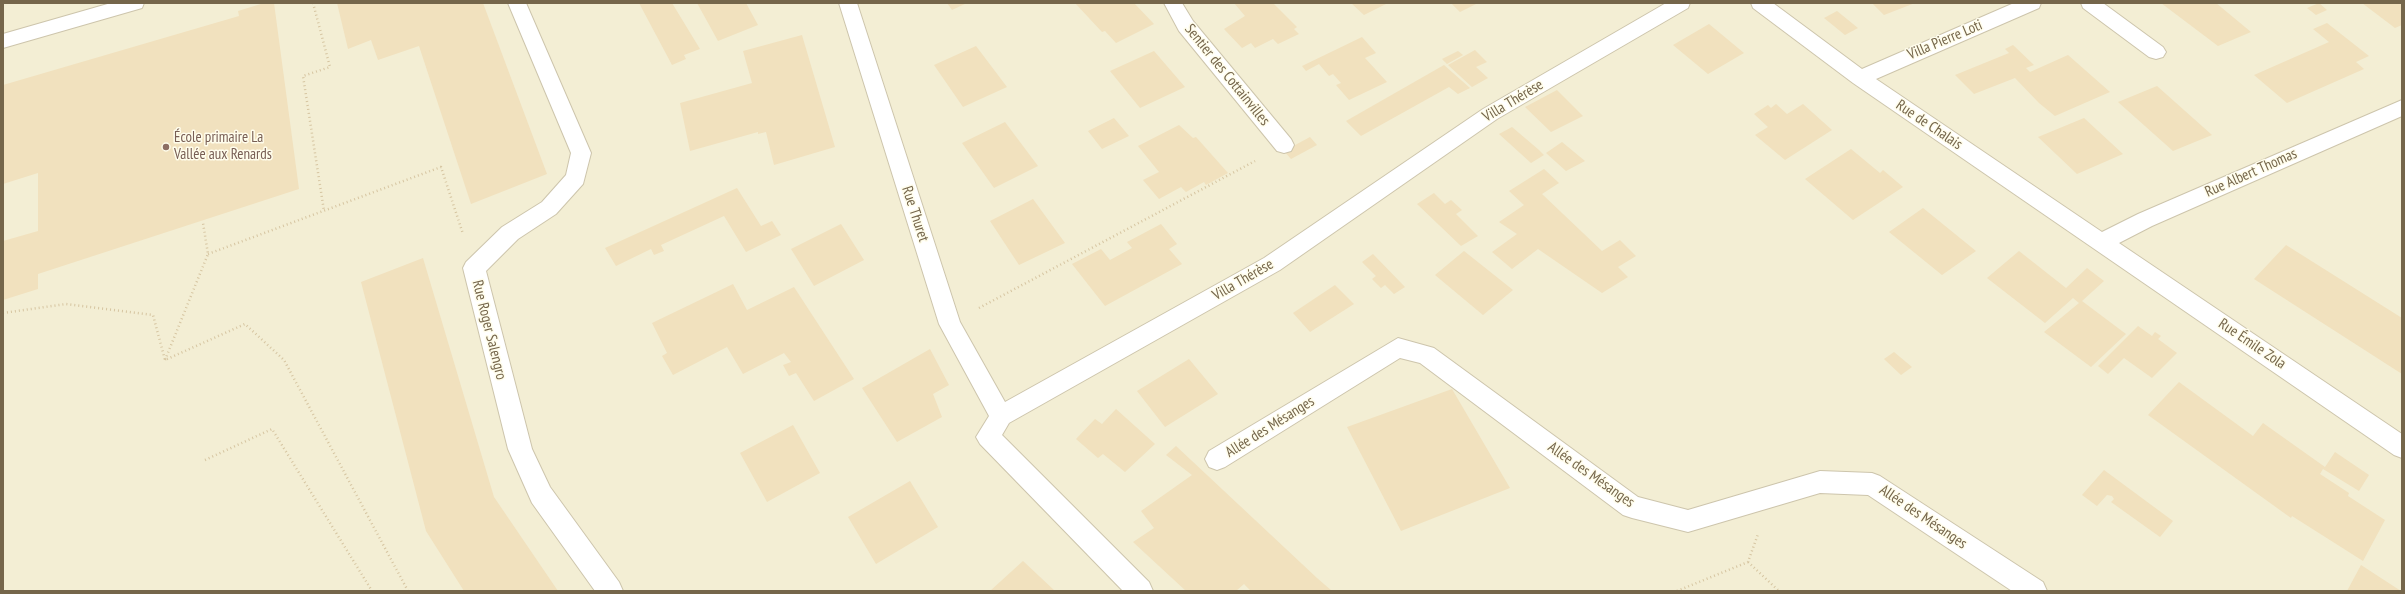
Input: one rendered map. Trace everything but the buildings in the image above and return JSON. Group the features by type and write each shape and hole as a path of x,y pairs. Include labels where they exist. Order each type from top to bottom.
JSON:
{"street":[{"path":"3,41 135,3"},
{"name":"Rue Roger Salengro","path":"517,3 580,154 576,178 549,208 510,233 474,268 520,449 541,495 610,591"},
{"name":"Rue Thuret","path":"848,3 950,324 1001,416"},
{"name":"Sentier des Cottainvilles","path":"1174,3 1186,26 1284,145"},
{"name":"Villa Thérèse","path":"1140,591 988,437 1001,416 1272,264 1490,114 1681,3"},
{"name":"Rue de Chalais","path":"1760,3 1860,78 2101,242"},
{"name":"Villa Pierre Loti","path":"1860,78 2032,3"},
{"path":"2090,3 2156,52"},
{"name":"Rue Albert Thomas","path":"2101,242 2145,220 2402,108"},
{"name":"Rue Émile Zola","path":"2101,242 2402,447"},
{"name":"Allée des Mésanges","path":"1218,459 1398,348 1426,355 1632,507 1688,521 1820,482 1872,484 2034,591"}],"path":[{"path":"313,3 330,67 303,76 324,210"},
{"path":"950,324 1284,145"},
{"path":"208,254 442,167 474,268"},
{"path":"165,360 208,254 203,223"},
{"path":"3,313 66,304 153,315 165,360"},
{"path":"165,360 245,324 284,360 408,591"},
{"path":"204,460 272,429 372,591"},
{"path":"1677,591 1748,562 1773,497"},
{"path":"1748,562 1779,591"}],"shaded area":[{"path":"3,3 2402,3 2402,591 3,591"}],"place":[{"name":"École primaire La Vallée aux Renards","path":"166,147"}]}
